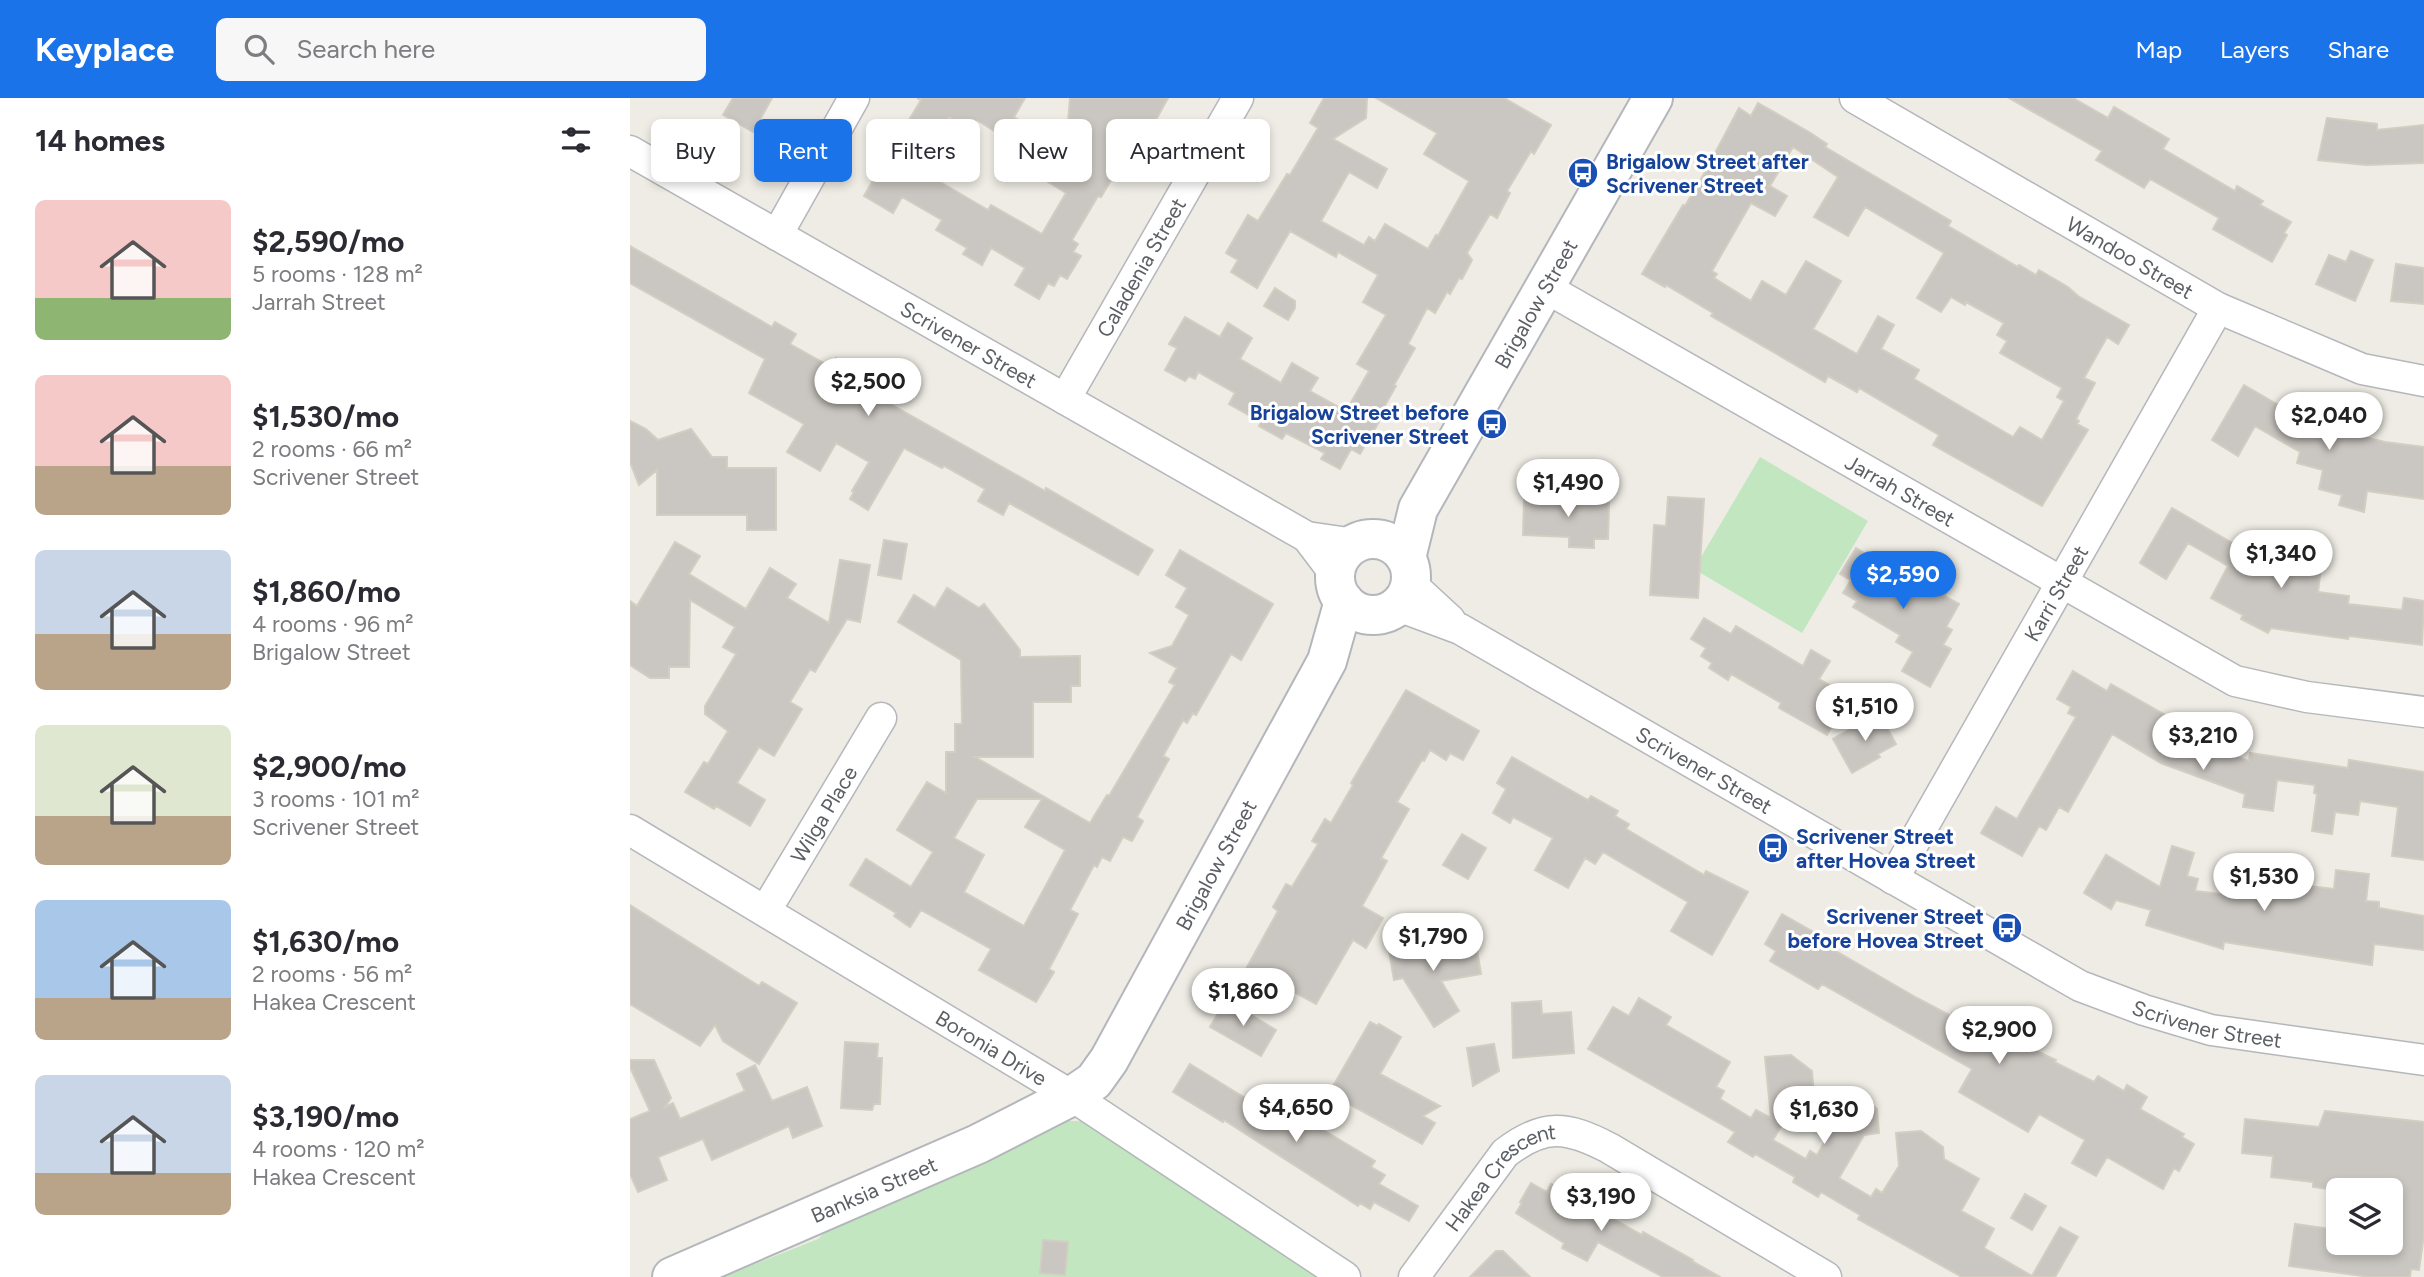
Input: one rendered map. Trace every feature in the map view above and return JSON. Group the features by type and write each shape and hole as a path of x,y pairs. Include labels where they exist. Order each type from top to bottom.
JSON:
{"street":[{"path":"776,235 854,98"},
{"name":"Caladenia Street","path":"1065,399 1238,98"},
{"name":"Brigalow Street","path":"1072,1096 1094,1081 1109,1060 1327,661 1546,288 1653,98"},
{"name":"Wandoo Street","path":"1855,98 2218,308 2362,369 2424,381"},
{"name":"Scrivener Street","path":"630,151 1307,537 1460,629 2080,986 2144,1010 2211,1030 2424,1060"},
{"name":"Jarrah Street","path":"1546,288 2235,681 2307,697 2424,712"},
{"name":"Karri Street","path":"1893,879 2218,308"},
{"name":"Wilga Place","path":"766,910 881,718"},
{"name":"Boronia Drive","path":"630,830 1072,1096 1345,1277"},
{"name":"Banksia Street","path":"672,1277 978,1144 1072,1096"},
{"name":"Hakea Crescent","path":"1414,1277 1505,1153 1522,1139 1546,1131 1565,1130 1609,1148 1826,1277"}],"green space":[{"path":"1760,457 1868,521 1802,633 1694,569"},
{"path":"1062,1121 1084,1121 1336,1277 722,1277 818,1239 847,1211"}],"building":[{"path":"733,98 772,98 760,119 754,119 753,132 740,125 740,119 730,119 723,115"},
{"path":"917,98 1025,98 1014,117 1017,119 994,119 994,131 980,122 980,119 910,119 921,100"},
{"path":"1070,98 1168,98 1157,119 1106,119 1106,182 1110,182 1101,197 1098,196 1072,240 1078,244 1073,252 1081,256 1067,279 1060,275 1054,286 1048,283 1039,299 1015,285 1025,268 991,248 982,265 963,254 967,248 936,230 942,220 902,197 893,213 864,196 872,182 940,182 988,210 991,205 1042,234 1066,193 1048,182 1092,182 1092,119 1068,119"},
{"path":"1324,98 1367,98 1366,118 1333,139 1387,169 1377,188 1349,172 1321,221 1364,245 1369,237 1375,241 1385,224 1428,249 1469,181 1424,154 1437,133 1376,98 1504,98 1551,125 1534,154 1531,151 1507,191 1510,193 1497,218 1490,214 1467,253 1472,260 1462,279 1459,278 1450,294 1447,292 1435,313 1427,308 1408,344 1415,348 1394,385 1396,386 1383,409 1386,410 1360,454 1351,449 1340,469 1321,459 1325,453 1286,433 1282,439 1259,426 1261,422 1229,404 1235,393 1198,372 1195,379 1189,376 1185,381 1165,370 1177,348 1169,344 1185,317 1220,337 1228,323 1252,338 1240,359 1281,383 1292,363 1318,378 1310,391 1346,411 1369,371 1357,364 1386,315 1363,302 1378,275 1338,252 1336,257 1290,231 1257,288 1231,272 1238,260 1226,253 1248,215 1258,221 1287,174 1290,175 1318,128 1310,123"},
{"path":"2009,98 2073,98 2108,118 2114,107 2169,139 2163,149 2235,191 2237,186 2263,201 2260,205 2291,222 2272,262 2213,229 2219,218 2150,179 2144,188 2096,160 2102,151"},
{"path":"1758,103 1809,132 1827,144 1825,147 1951,221 1948,226 2018,267 2019,265 2036,275 2039,270 2129,325 2118,344 2107,337 2084,378 2095,383 2076,419 2079,421 2077,424 2088,430 2042,506 1933,445 1939,435 1859,388 1857,392 1828,376 1825,382 1711,316 1713,313 1666,285 1665,287 1642,274 1705,172 1739,108 1751,116","holes":["1793,147 1838,177 1814,217 1848,236 1865,207 1944,253 1917,298 1941,312 1951,297 1965,305 1966,302 2004,323 1997,335 2007,341 2000,353 2062,388 2057,397 2064,401 2042,440 2020,427 2013,437 1914,379 1919,370 1881,349 1894,325 1878,316 1857,354 1813,329 1841,281 1806,261 1786,295 1762,281 1751,301 1714,278 1717,274 1712,271 1751,203 1775,216 1787,196 1770,186"]},
{"path":"2327,118 2377,124 2377,130 2424,125 2424,163 2366,165 2318,160"},
{"path":"630,246 772,327 775,322 796,334 790,344 831,367 836,358 870,377 867,383 872,386 869,392 1045,491 1046,488 1153,550 1138,575 1009,503 1003,515 978,501 985,489 904,448 868,510 850,499 869,462 836,443 820,471 787,452 804,424 749,393 765,359 630,283"},
{"path":"2351,251 2373,260 2355,301 2316,284 2329,255 2346,262"},
{"path":"2396,264 2424,268 2424,304 2391,301"},
{"path":"1275,288 1295,301 1295,308 1288,320 1264,306"},
{"path":"2244,385 2311,424 2385,442 2424,447 2424,499 2367,491 2364,512 2339,505 2342,495 2319,489 2323,470 2297,463 2300,452 2255,426 2238,456 2212,440"},
{"path":"630,421 646,429 658,440 691,429 712,457 727,457 727,468 776,468 776,530 747,530 747,515 657,515 657,470 639,485 630,462"},
{"path":"1571,491 1596,492 1596,503 1609,503 1608,539 1594,539 1594,548 1569,547 1569,537 1523,535 1524,499 1570,501"},
{"path":"1668,497 1704,499 1698,598 1650,595 1654,525 1666,526"},
{"path":"2172,508 2289,576 2290,563 2321,567 2318,592 2349,596 2348,604 2402,610 2404,598 2424,601 2422,645 2349,636 2348,639 2271,628 2268,633 2241,619 2243,615 2211,598 2228,566 2188,543 2166,579 2140,563"},
{"path":"884,540 907,544 901,579 878,575"},
{"path":"675,542 700,556 689,574 746,609 770,568 796,584 787,598 829,623 840,560 870,565 860,622 847,619 815,672 810,669 790,702 802,709 774,756 759,747 737,783 765,800 750,826 685,792 704,762 708,764 728,731 705,714 705,706 736,654 723,647 735,627 690,600 689,667 669,667 669,678 650,678 630,665 630,601 637,606"},
{"path":"1856,548 1927,587 1930,582 1947,592 1944,596 1959,604 1946,627 1952,630 1943,645 1951,649 1930,687 1902,671 1913,652 1896,642 1900,635 1853,607 1857,601 1843,593 1851,580 1840,574"},
{"path":"1180,550 1273,604 1241,660 1231,654 1196,715 1193,713 1187,723 1183,720 1163,756 1169,759 1137,817 1143,821 1132,841 1123,837 1110,861 1102,857 1097,867 1094,865 1070,910 1078,914 1049,969 1054,972 1036,1002 979,970 991,949 921,910 910,927 894,916 896,913 850,885 866,859 911,887 933,852 897,830 927,782 946,793 946,752 955,752 955,724 962,724 961,660 898,622 914,595 935,608 947,588 979,608 984,604 1020,650 1020,657 1080,656 1080,686 1071,686 1071,702 1033,702 1033,757 975,757 1090,823 1175,685 1169,682 1177,668 1150,653 1172,646 1189,615 1176,607 1187,588 1166,575","holes":["977,799 1042,799 1025,827 1065,850 1024,926 964,892 984,855 954,838"]},
{"path":"1704,618 1731,634 1736,626 1803,666 1811,650 1830,661 1819,679 1849,696 1827,735 1779,708 1781,703 1731,674 1728,680 1709,668 1712,663 1701,656 1706,648 1691,639"},
{"path":"2073,671 2107,691 2111,684 2165,715 2158,728 2249,761 2250,753 2348,768 2349,760 2424,772 2424,860 2392,856 2398,807 2360,801 2358,815 2335,812 2332,834 2312,831 2317,794 2314,793 2315,785 2277,780 2273,811 2243,807 2245,794 2161,763 2112,734 2068,812 2059,807 2046,830 2039,826 2022,856 1981,833 1996,807 2017,819 2076,717 2068,713 2071,707 2057,699"},
{"path":"1406,690 1479,731 1463,760 1450,753 1446,760 1430,750 1424,761 1422,760 1397,802 1409,809 1381,858 1387,861 1362,906 1383,918 1366,948 1353,940 1316,1004 1247,967 1278,911 1273,907 1286,884 1292,887 1318,844 1312,841 1325,819 1331,823 1353,785 1351,783"},
{"path":"1879,713 1896,744 1852,773 1833,739"},
{"path":"1512,757 1588,800 1591,796 1618,811 1615,816 1629,824 1626,829 1704,875 1706,871 1748,892 1712,955 1671,931 1688,902 1603,852 1595,864 1585,858 1568,888 1535,870 1553,838 1513,817 1510,823 1493,813 1506,789 1497,783"},
{"path":"1462,834 1486,848 1468,879 1443,865"},
{"path":"2172,846 2194,853 2187,876 2198,879 2195,891 2264,899 2266,881 2334,889 2336,870 2369,874 2366,901 2379,902 2379,908 2424,916 2424,950 2374,944 2372,965 2224,942 2223,949 2146,925 2151,910 2116,900 2111,909 2084,893 2106,855 2160,887"},
{"path":"630,905 759,986 762,982 797,1003 759,1064 723,1041 715,1025 700,1046 630,1004"},
{"path":"1782,914 1831,942 1829,947 1917,998 1951,1016 1952,1013 2022,1053 2026,1046 2094,1082 2098,1076 2124,1091 2127,1085 2147,1097 2140,1109 2184,1134 2182,1137 2194,1144 2179,1171 2174,1168 2163,1189 2107,1157 2096,1176 2072,1163 2085,1140 2039,1114 2028,1132 1959,1092 1972,1069 1822,984 1818,989 1770,961 1776,951 1765,944"},
{"path":"1429,938 1430,945 1457,941 1458,947 1476,944 1481,974 1441,981 1459,1011 1434,1027 1403,978 1394,980 1388,945"},
{"path":"1639,998 1671,1017 1666,1025 1730,1062 1716,1087 1724,1091 1720,1099 1751,1118 1756,1110 1771,1118 1765,1057 1791,1055 1812,1071 1814,1095 1799,1096 1773,1140 1806,1159 1810,1151 1817,1155 1833,1127 1831,1095 1858,1094 1877,1109 1879,1133 1864,1135 1839,1178 1871,1197 1876,1189 1882,1193 1899,1166 1896,1133 1921,1131 1943,1147 1944,1159 1979,1179 1961,1211 1994,1229 1984,1248 2032,1276 2060,1227 2078,1237 2055,1277 1962,1277 1858,1219 1860,1215 1821,1192 1818,1197 1793,1182 1795,1177 1728,1142 1735,1132 1588,1049 1613,1007 1629,1016"},
{"path":"1226,1000 1276,1030 1261,1056 1210,1027"},
{"path":"1541,1001 1542,1014 1571,1012 1574,1053 1513,1058 1512,1003"},
{"path":"1370,1022 1378,1026 1379,1024 1401,1037 1380,1074 1440,1106 1423,1116 1435,1123 1422,1144 1329,1093"},
{"path":"845,1042 878,1044 877,1058 882,1058 880,1104 874,1104 872,1110 841,1108"},
{"path":"1494,1044 1499,1071 1473,1086 1467,1048"},
{"path":"630,1060 654,1060 671,1098 665,1107 673,1103 680,1119 745,1091 737,1074 755,1065 772,1101 807,1087 822,1126 793,1138 789,1126 712,1160 703,1139 658,1157 667,1180 638,1192 630,1174 630,1119 650,1111 630,1067"},
{"path":"1190,1064 1263,1109 1265,1106 1299,1126 1303,1118 1375,1161 1371,1167 1385,1175 1379,1184 1418,1206 1409,1221 1374,1202 1370,1209 1360,1203 1358,1206 1224,1120 1223,1122 1173,1092"},
{"path":"2325,1111 2424,1122 2424,1235 2419,1270 2411,1269 2410,1277 2370,1277 2289,1266 2295,1224 2326,1228 2326,1255 2403,1255 2403,1178 2326,1178 2326,1189 2313,1187 2313,1182 2271,1177 2273,1156 2242,1153 2245,1119 2319,1127"},
{"path":"1531,1183 1547,1192 1551,1184 1564,1192 1566,1189 1591,1203 1589,1205 1642,1235 1643,1232 1720,1277 1663,1277 1598,1242 1587,1261 1562,1248 1564,1243 1516,1213"},
{"path":"2025,1194 2046,1206 2032,1230 2011,1218"},
{"path":"1043,1240 1068,1242 1065,1275 1040,1273"},
{"path":"1496,1251 1503,1251 1530,1277 1470,1277"}],"place":[{"name":"Brigalow Street after Scrivener Street","path":"1583,173"},
{"name":"Brigalow Street before Scrivener Street","path":"1492,424"},
{"name":"Scrivener Street after Hovea Street","path":"1773,848"},
{"name":"Scrivener Street before Hovea Street","path":"2007,928"}]}
